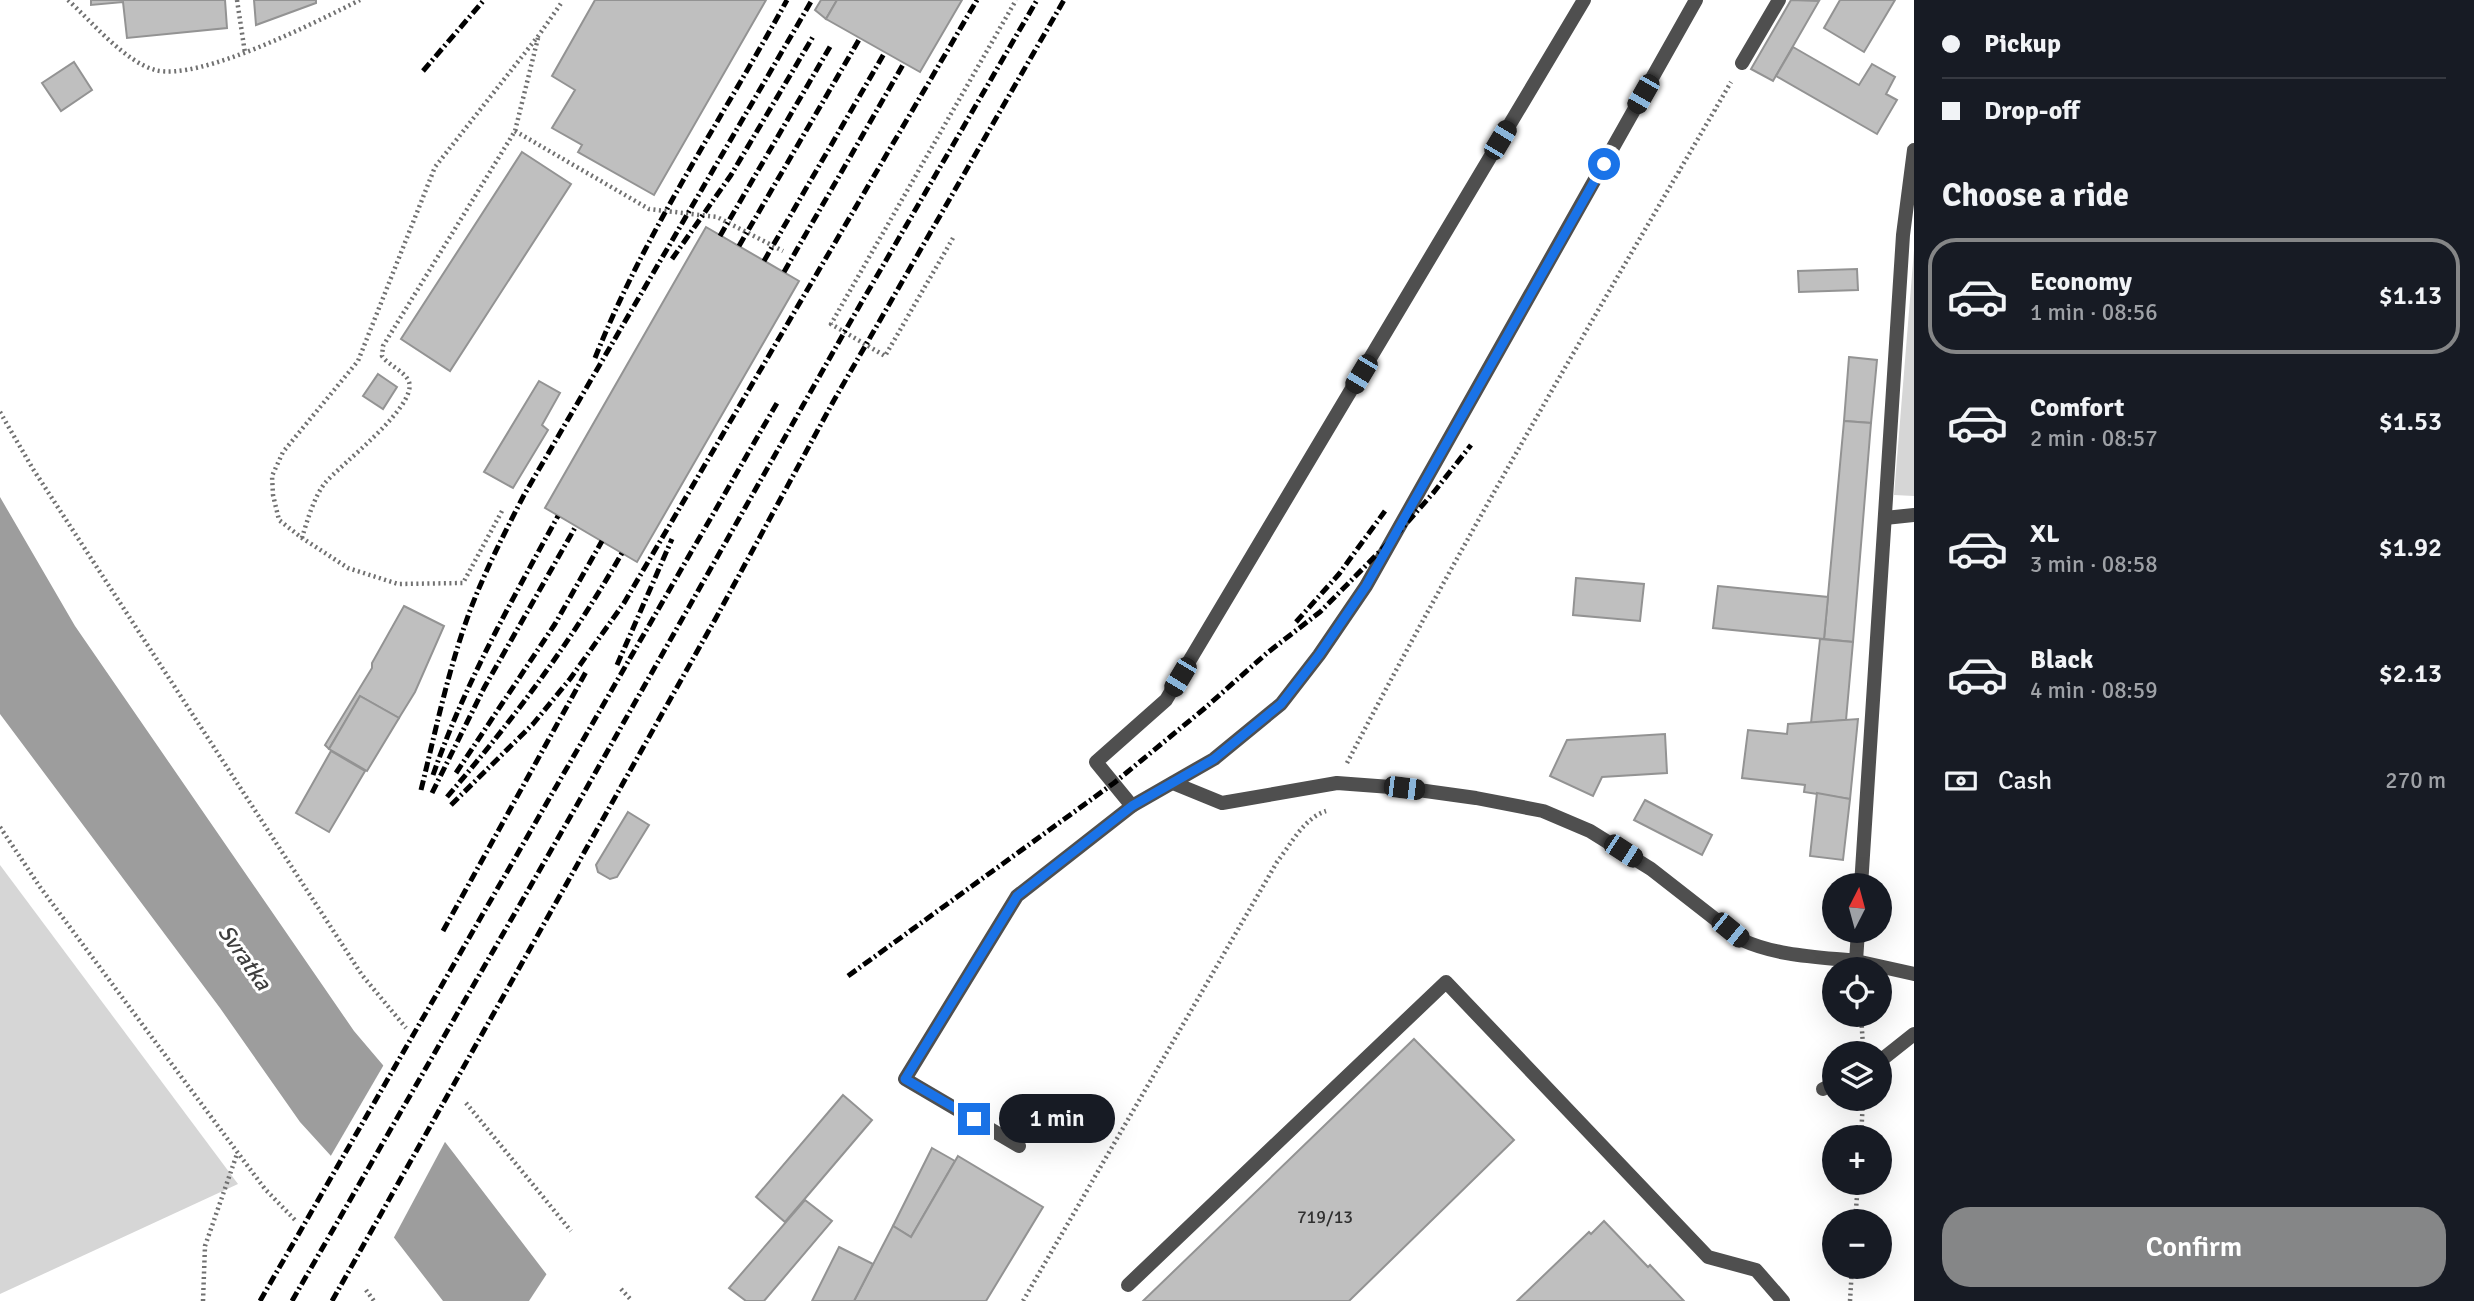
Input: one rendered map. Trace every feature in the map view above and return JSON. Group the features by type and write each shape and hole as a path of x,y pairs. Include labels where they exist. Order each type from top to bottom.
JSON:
{"street":[{"path":"1132,806 1096,762 1166,701 1584,0"},
{"path":"1020,1146 905,1079 1017,896 1132,806 1214,759 1281,704 1319,655 1379,563 1696,0"},
{"path":"1742,63 1779,0"},
{"path":"1862,873 1903,235 1914,150"},
{"path":"1885,518 1914,515"},
{"path":"1173,783 1223,803 1337,783 1476,798 1543,811 1590,831 1651,869 1742,940 1796,955 1822,958"},
{"path":"1892,969 1914,974"},
{"path":"1128,1285 1446,982 1708,1257 1756,1270 1783,1301"},
{"path":"1892,1051 1914,1034"}],"path":[{"path":"68,0 132,59 156,71 190,69 245,53 360,0"},
{"path":"237,0 245,53"},
{"path":"953,238 885,356 831,324 1016,0"},
{"path":"502,511 463,583 398,584 348,568 279,520 272,495 272,476 283,452 358,361 435,167 562,2"},
{"path":"302,538 323,485 399,410 409,393 407,378 382,356 383,346 515,131 539,35"},
{"path":"1337,783 1381,697 1567,364 1742,63"},
{"path":"515,131 649,209 717,217 783,251"},
{"path":"0,412 33,470 355,964 405,1028"},
{"path":"1023,1301 1277,862 1317,814 1337,807"},
{"path":"0,827 40,887 265,1189 295,1220"},
{"path":"466,1103 571,1231"},
{"path":"203,1301 205,1246 238,1153"},
{"path":"1850,1301 1851,1279"},
{"path":"621,1289 632,1301"},
{"path":"366,1290 372,1300"}],"shaded area":[{"path":"1914,250 1914,496 1894,495"},
{"path":"0,865 238,1184 0,1294"}],"water":[{"name":"Svratka","path":"0,497 75,626 354,1031 416,1104 567,1301 443,1301 331,1156 300,1122 220,1008 0,714"}],"pier":[{"path":"386,1061 446,1140 392,1241 329,1159"},
{"path":"548,1272 570,1299 571,1301 529,1301"}],"building":[{"path":"91,0 225,0 227,28 127,38 123,2 91,5"},
{"path":"254,0 316,0 316,3 256,25"},
{"path":"595,0 766,0 654,195 578,152 582,145 552,128 575,90 552,76"},
{"path":"821,0 837,0 826,19 815,10"},
{"path":"837,0 962,0 920,72 826,19"},
{"path":"1791,0 1819,1 1773,81 1751,69"},
{"path":"1840,0 1895,0 1864,52 1824,28"},
{"path":"1793,47 1859,85 1872,64 1895,77 1886,94 1897,100 1877,134 1776,76"},
{"path":"74,62 92,90 61,111 42,83"},
{"path":"522,152 571,184 450,371 401,339"},
{"path":"706,227 799,281 637,562 545,508"},
{"path":"1857,269 1858,290 1799,292 1798,271"},
{"path":"1849,357 1877,360 1871,423 1844,421"},
{"path":"378,374 397,387 383,409 363,396"},
{"path":"539,381 560,393 542,425 548,430 513,488 484,472"},
{"path":"1844,421 1871,423 1853,642 1824,639"},
{"path":"1576,578 1644,584 1640,621 1573,615"},
{"path":"1718,586 1828,597 1824,639 1713,628"},
{"path":"404,606 444,626 415,692 399,718 360,696 329,749 325,745 372,668 372,663"},
{"path":"1820,639 1853,642 1846,720 1811,723"},
{"path":"360,696 399,718 367,771 329,749"},
{"path":"1858,719 1850,799 1804,792 1805,785 1742,778 1748,730 1787,734 1788,724"},
{"path":"1665,734 1667,773 1602,777 1593,796 1550,776 1567,740"},
{"path":"331,751 365,771 329,832 296,813"},
{"path":"1817,793 1850,799 1843,860 1810,856"},
{"path":"1645,800 1712,835 1702,855 1634,820"},
{"path":"628,812 649,825 617,877 610,879 598,872 596,865"},
{"path":"1414,1039 1514,1140 1349,1301 1143,1301"},
{"path":"843,1095 872,1120 785,1222 756,1197"},
{"path":"932,1148 955,1161 911,1237 893,1226"},
{"path":"958,1156 1043,1207 986,1301 854,1301 893,1226 911,1237"},
{"path":"805,1200 832,1221 764,1301 746,1301 729,1288"},
{"path":"1604,1221 1684,1301 1517,1301 1589,1232 1591,1234"},
{"path":"839,1247 873,1264 854,1301 812,1301"}],"railway":[{"path":"423,71 484,0"},
{"path":"595,358 637,266 685,176 787,0"},
{"path":"421,790 463,630 503,537 524,495 812,0"},
{"path":"451,805 533,724 570,679 624,603 977,0"},
{"path":"292,1301 845,331 1037,0"},
{"path":"332,1301 717,616 833,402 1064,0"},
{"path":"672,259 731,175 814,35"},
{"path":"739,246 860,38"},
{"path":"720,236 831,45"},
{"path":"764,261 885,52"},
{"path":"784,272 904,63"},
{"path":"260,1301 777,403"},
{"path":"848,976 1114,783 1267,653 1320,612 1398,533 1471,445"},
{"path":"1296,622 1339,574 1385,511"},
{"path":"433,775 474,675 558,516"},
{"path":"432,793 484,688 576,526"},
{"path":"617,665 672,539"},
{"path":"456,773 555,624 602,541"},
{"path":"447,797 540,679 583,618 622,553"},
{"path":"443,931 587,670"}],"route":[{"path":"974,1119 905,1079 1017,896 1132,806 1214,759 1281,704 1319,655 1366,586 1604,164"}]}
